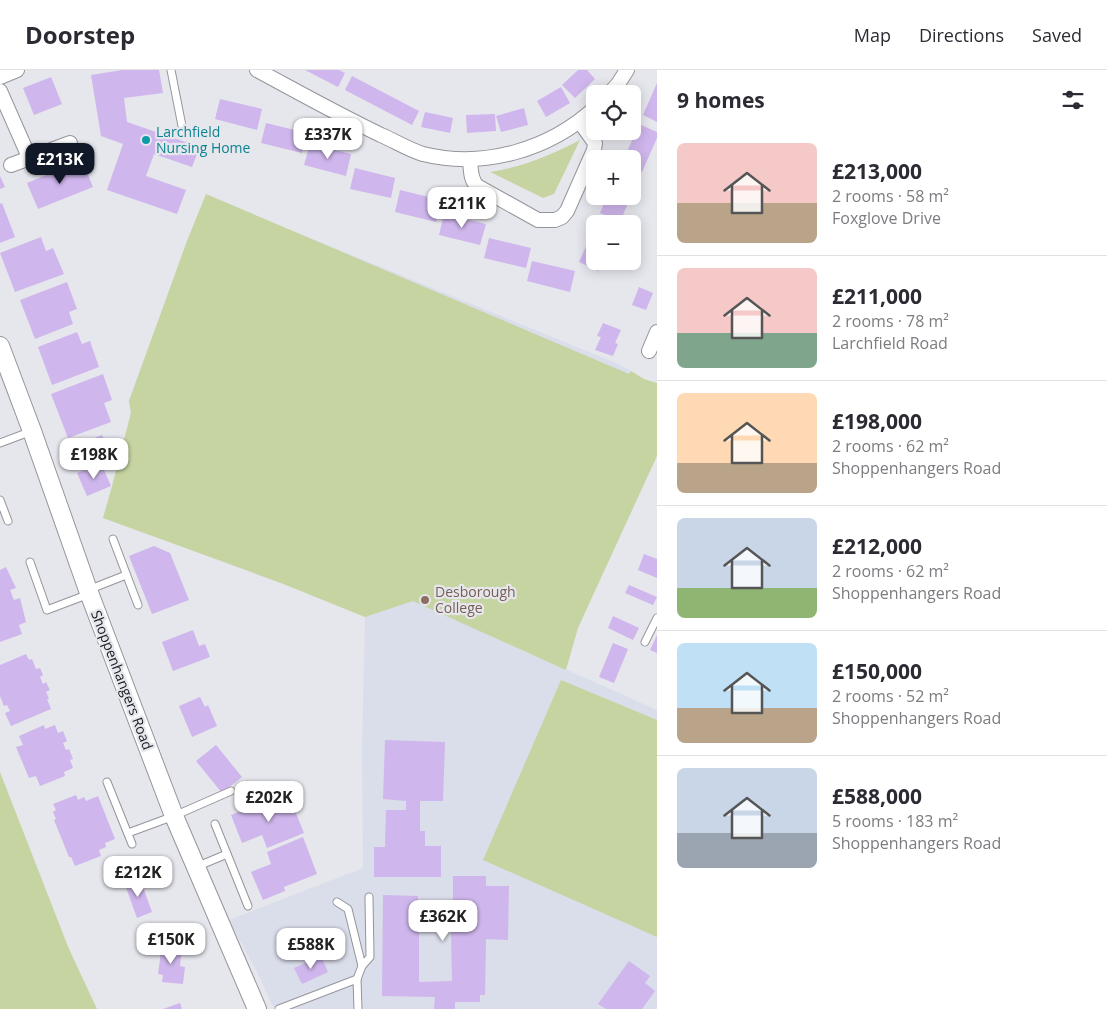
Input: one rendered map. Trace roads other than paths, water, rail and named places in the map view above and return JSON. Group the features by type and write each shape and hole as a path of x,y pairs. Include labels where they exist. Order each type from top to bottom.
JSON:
{"street":[{"path":"257,70 352,121 420,153 444,158 470,160 531,148 556,137 586,116"},
{"path":"617,85 627,70"},
{"path":"0,91 29,158"},
{"path":"470,160 473,182 477,186 538,220 555,220 562,217 567,211 594,150 595,143 580,122"},
{"path":"10,166 70,143"},
{"path":"649,351 657,332"},
{"name":"Shoppenhangers Road","path":"2,358 32,431 88,592 174,816 257,1009"}],"lane":[{"path":"171,70 183,132"},
{"path":"0,443 32,431"},
{"path":"0,500 8,521"},
{"path":"113,539 138,605"},
{"path":"30,562 47,610 126,575"},
{"path":"645,642 657,618"},
{"path":"107,782 132,844"},
{"path":"128,833 174,816 231,791"},
{"path":"215,824 248,906"},
{"path":"196,868 227,854"},
{"path":"358,1009 357,979 362,966 370,958 369,897"},
{"path":"337,902 348,909 362,966"},
{"path":"279,1009 357,979"}],"place":[{"name":"Larchfield Nursing Home","path":"146,140"},
{"name":"Desborough College","path":"425,600"}]}
